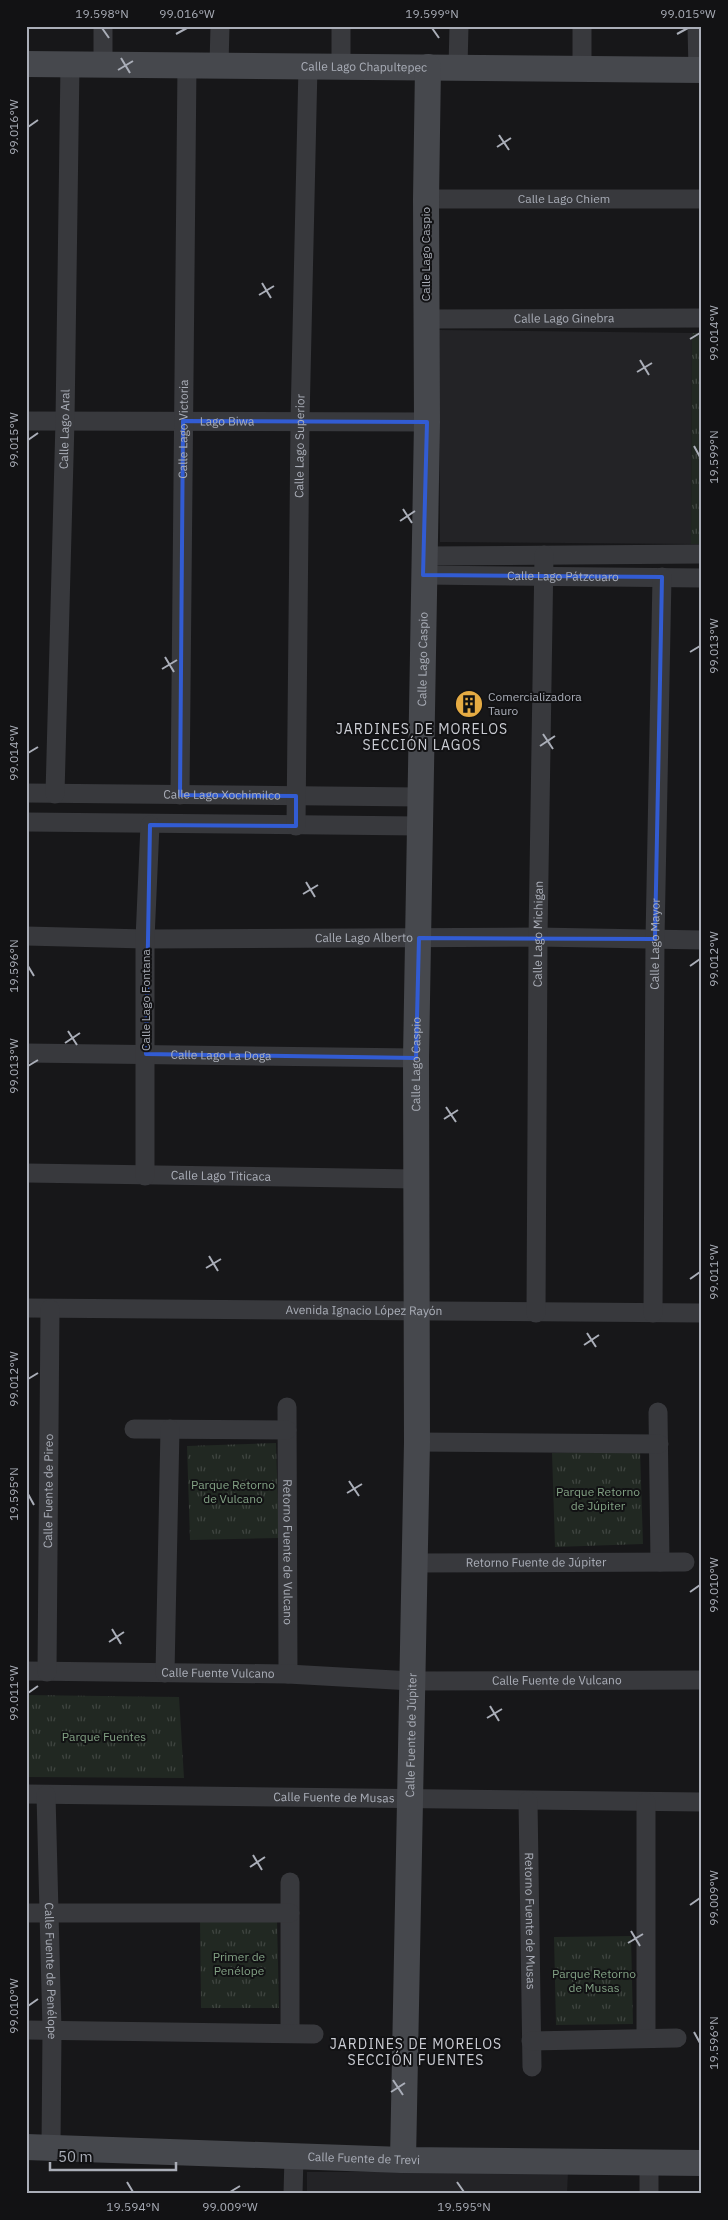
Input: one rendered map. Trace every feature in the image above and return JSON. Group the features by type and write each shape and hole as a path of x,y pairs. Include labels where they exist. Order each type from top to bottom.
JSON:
{"street":[{"path":"103,26 103,64"},
{"path":"219,65 220,26"},
{"path":"341,26 341,67"},
{"path":"458,68 459,26"},
{"path":"582,26 582,69"},
{"path":"697,26 700,70"},
{"name":"Calle Lago Chapultepec","path":"26,64 700,70"},
{"name":"Calle Lago Aral","path":"55,794 65,421 70,64"},
{"name":"Calle Lago Victoria","path":"180,795 187,64"},
{"name":"Calle Lago Superior","path":"296,826 300,421 308,66"},
{"name":"Calle Lago Caspio","path":"416,1310 416,1058 419,938 419,797 427,422 426,199 428,67"},
{"name":"Calle Lago Chiem","path":"426,199 702,199"},
{"name":"Calle Lago Ginebra","path":"426,319 702,318"},
{"name":"Lago Biwa","path":"26,421 427,422"},
{"name":"Calle Lago Pátzcuaro","path":"424,565 544,555 702,554"},
{"name":"Calle Lago Michigan","path":"536,1313 538,937 544,555"},
{"path":"606,555 606,576"},
{"name":"Calle Lago Pátzcuaro","path":"424,565 544,576 702,578"},
{"name":"Calle Lago Mayor","path":"653,1313 655,939 662,577"},
{"name":"Calle Lago Xochimilco","path":"26,793 419,797"},
{"path":"26,822 150,825 419,826"},
{"name":"Calle Lago Fontana","path":"145,1176 146,939 150,825"},
{"name":"Calle Lago Alberto","path":"26,936 146,939 538,937 702,940"},
{"name":"Calle Lago La Doga","path":"26,1053 416,1058"},
{"name":"Calle Lago Titicaca","path":"26,1173 416,1179"},
{"name":"Avenida Ignacio López Rayón","path":"26,1308 702,1313"},
{"name":"Calle Fuente de Pireo","path":"47,1672 50,1309"},
{"name":"Calle Fuente de Júpiter","path":"403,2160 417,1442 416,1310"},
{"name":"Retorno Fuente de Vulcano","path":"287,1407 288,1674"},
{"path":"658,1412 660,1562"},
{"path":"134,1429 287,1430"},
{"path":"165,1673 170,1429"},
{"path":"417,1442 659,1444"},
{"name":"Retorno Fuente de Júpiter","path":"414,1564 685,1562"},
{"name":"Calle Fuente Vulcano","path":"26,1672 288,1674 412,1681"},
{"name":"Calle Fuente de Vulcano","path":"412,1681 702,1680"},
{"name":"Calle Fuente de Musas","path":"26,1794 702,1802"},
{"name":"Calle Fuente de Penélope","path":"39,2147 52,2030 46,1795"},
{"name":"Retorno Fuente de Musas","path":"528,1801 532,2067"},
{"path":"646,1802 646,2038"},
{"path":"290,1882 290,2033"},
{"path":"26,1913 290,1913"},
{"path":"26,2030 314,2034"},
{"path":"531,2041 677,2038"},
{"name":"Calle Fuente de Trevi","path":"39,2147 294,2158 702,2163"},
{"path":"293,2194 294,2158"},
{"path":"649,2162 649,2194"}],"highlighted area":[{"path":"183,421 427,422 423,575 662,577 655,939 419,938 416,1058 146,1054 150,825 296,826 296,796 180,795"}],"shaded area":[{"path":"439,330 692,333 691,544 440,542"},
{"path":"307,2172 568,2172 567,2194 307,2194"}],"green space":[{"path":"692,333 702,333 702,544 691,544"},
{"name":"Parque Retorno de Vulcano","path":"276,1443 279,1538 190,1540 187,1446"},
{"name":"Parque Retorno de Júpiter","path":"640,1450 643,1544 555,1547 552,1453"},
{"name":"Parque Fuentes","path":"26,1695 179,1697 184,1778 26,1777"},
{"name":"Primer de Penélope","path":"200,1920 277,1920 279,2008 201,2008"},
{"name":"Parque Retorno de Musas","path":"631,1936 633,2024 556,2025 554,1937"}],"place":[{"name":"Comercializadora Tauro","path":"469,704"}],"district":[{"name":"JARDINES DE MORELOS SECCIÓN LAGOS","path":"422,738"},
{"name":"JARDINES DE MORELOS SECCIÓN FUENTES","path":"416,2052"}]}
